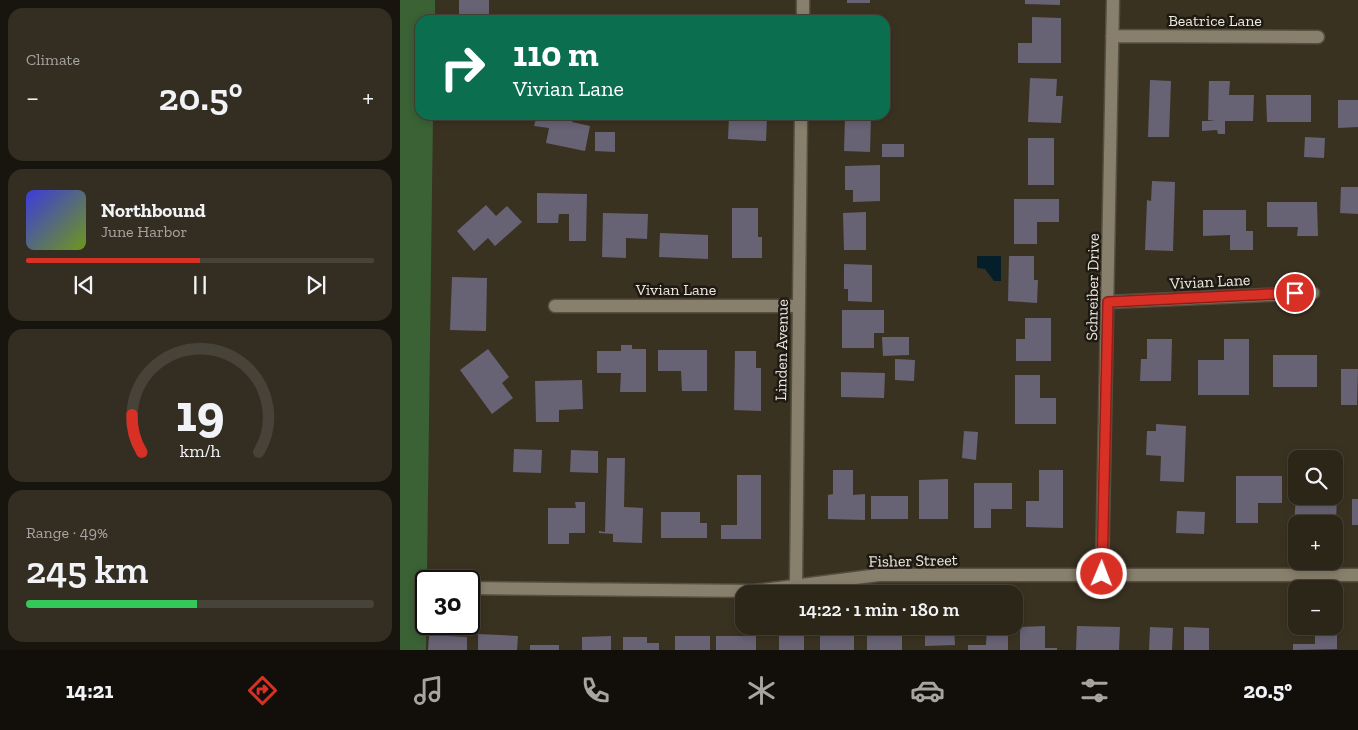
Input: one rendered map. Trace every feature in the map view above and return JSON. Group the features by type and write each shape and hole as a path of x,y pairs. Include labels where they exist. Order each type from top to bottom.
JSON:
{"street":[{"path":"803,0 803,15"},
{"name":"Schreiber Drive","path":"1102,574 1113,0"},
{"name":"Beatrice Lane","path":"1112,36 1318,37"},
{"name":"Linden Avenue","path":"796,585 801,120"},
{"name":"Vivian Lane","path":"1108,302 1313,292"},
{"name":"Vivian Lane","path":"555,306 798,306"},
{"name":"Fisher Street","path":"804,585 879,576 1102,574 1358,575"},
{"name":"Fisher Street","path":"480,588 735,591"}],"green space":[{"path":"400,0 435,0 435,15 415,15 415,120 433,120 427,570 415,570 415,635 426,635 426,650 400,650"}],"water":[{"path":"977,256 1001,256 1001,281 994,281 985,269 977,268"}],"building":[{"path":"459,0 489,0 489,15 459,15"},
{"path":"847,0 870,0 870,3 847,3"},
{"path":"1025,0 1060,0 1060,5 1025,4"},
{"path":"1032,17 1061,18 1061,63 1018,63 1018,43 1032,43"},
{"path":"1030,78 1057,79 1056,96 1063,96 1061,123 1028,122"},
{"path":"1150,80 1171,81 1169,137 1148,137"},
{"path":"1209,81 1230,81 1229,95 1254,95 1253,121 1225,121 1225,134 1218,134 1217,130 1202,131 1202,121 1215,121 1208,120"},
{"path":"1266,95 1311,95 1311,122 1267,122"},
{"path":"1338,100 1358,100 1358,127 1338,128"},
{"path":"536,120 573,120 572,122 590,126 585,151 546,143 549,128 534,126"},
{"path":"729,120 767,120 766,141 728,139"},
{"path":"845,120 871,120 870,152 844,151"},
{"path":"595,132 615,132 615,152 595,151"},
{"path":"1305,137 1325,138 1324,158 1304,157"},
{"path":"1028,138 1054,138 1054,185 1028,185"},
{"path":"882,144 904,144 904,157 882,157"},
{"path":"880,165 880,201 853,202 853,190 845,190 845,166"},
{"path":"1152,181 1175,182 1173,251 1145,250 1147,200 1151,201"},
{"path":"1341,187 1358,187 1358,214 1340,213"},
{"path":"537,193 587,194 586,241 569,241 569,214 559,214 558,223 537,223"},
{"path":"1014,199 1059,199 1059,222 1037,222 1037,244 1014,244"},
{"path":"1267,202 1317,202 1318,236 1297,236 1298,227 1267,227"},
{"path":"486,205 496,216 507,206 522,222 495,246 488,238 474,251 457,231"},
{"path":"732,208 758,208 758,237 762,237 762,258 732,258"},
{"path":"1203,210 1246,210 1246,231 1253,231 1253,250 1230,250 1230,235 1203,236"},
{"path":"866,212 866,250 844,250 843,213"},
{"path":"603,213 648,214 647,239 626,238 626,258 602,257"},
{"path":"660,233 708,235 708,259 659,257"},
{"path":"1009,256 1034,256 1034,280 1038,280 1037,303 1008,301"},
{"path":"844,264 872,265 872,302 848,301 848,289 844,289"},
{"path":"452,277 487,278 486,331 450,330"},
{"path":"842,310 884,310 884,333 874,333 874,348 842,348"},
{"path":"1025,318 1051,318 1051,361 1016,361 1016,339 1025,339"},
{"path":"882,337 909,337 909,355 883,356"},
{"path":"1147,339 1172,339 1171,381 1140,381 1141,359 1147,359"},
{"path":"1224,339 1249,339 1249,395 1198,395 1198,360 1224,360"},
{"path":"621,345 632,345 632,349 646,349 646,392 620,392 621,373 597,373 597,351 621,351"},
{"path":"488,349 509,377 502,383 513,398 492,414 460,370"},
{"path":"658,350 707,350 707,391 682,391 681,371 658,371"},
{"path":"735,351 756,351 756,368 761,368 761,411 734,410"},
{"path":"1273,355 1317,355 1317,387 1273,387"},
{"path":"895,359 915,360 914,381 895,380"},
{"path":"1341,369 1358,369 1357,405 1341,405"},
{"path":"841,372 885,373 884,398 841,397"},
{"path":"1015,375 1040,375 1040,398 1056,398 1056,424 1015,424"},
{"path":"582,380 583,409 559,410 559,422 536,422 535,381"},
{"path":"1156,424 1186,426 1184,482 1160,481 1161,456 1146,455 1147,431 1156,431"},
{"path":"964,431 978,432 976,460 962,458"},
{"path":"514,449 542,450 541,473 513,472"},
{"path":"571,450 598,451 598,473 570,472"},
{"path":"607,458 625,458 624,507 643,508 642,543 613,542 613,534 599,533 599,531 605,532"},
{"path":"833,470 853,470 853,495 865,494 865,520 828,519 828,495 833,494"},
{"path":"1039,470 1063,470 1063,528 1026,527 1026,501 1039,501"},
{"path":"737,475 761,475 761,539 721,539 721,525 737,525"},
{"path":"1236,476 1282,476 1282,503 1258,503 1258,523 1236,523"},
{"path":"948,479 948,519 919,519 919,480"},
{"path":"974,483 1012,483 1012,509 991,509 991,528 974,528"},
{"path":"871,496 908,496 908,519 871,519"},
{"path":"1352,499 1358,499 1358,525 1352,525"},
{"path":"575,502 585,502 585,533 569,533 569,544 548,544 548,508 576,508"},
{"path":"1295,505 1337,505 1336,515 1295,515"},
{"path":"1177,511 1205,512 1204,534 1176,533"},
{"path":"661,512 700,512 700,523 707,523 707,538 661,538"},
{"path":"1045,626 1045,648 1057,648 1057,650 1020,650 1020,635 1023,635 1023,627"},
{"path":"1077,626 1120,627 1119,650 1076,650"},
{"path":"1150,627 1173,628 1172,650 1149,650"},
{"path":"1184,627 1209,628 1209,650 1184,650"},
{"path":"480,634 518,636 517,650 478,650 478,635"},
{"path":"429,635 467,637 467,650 428,650"},
{"path":"779,635 804,635 804,650 779,650"},
{"path":"820,635 854,635 854,650 820,650"},
{"path":"867,635 902,635 902,650 867,650"},
{"path":"925,635 954,635 955,645 925,646"},
{"path":"987,635 1008,635 1008,650 968,650 968,645 986,645"},
{"path":"1315,635 1337,635 1337,649 1293,650 1293,644 1315,644"},
{"path":"611,636 611,650 582,650 582,637"},
{"path":"675,636 710,636 710,650 675,650"},
{"path":"716,636 756,636 756,650 716,650"},
{"path":"623,637 647,637 647,643 659,643 659,650 623,650"},
{"path":"530,645 559,645 559,650 530,650"}],"route":[{"path":"1102,574 1108,302 1295,293"}]}
